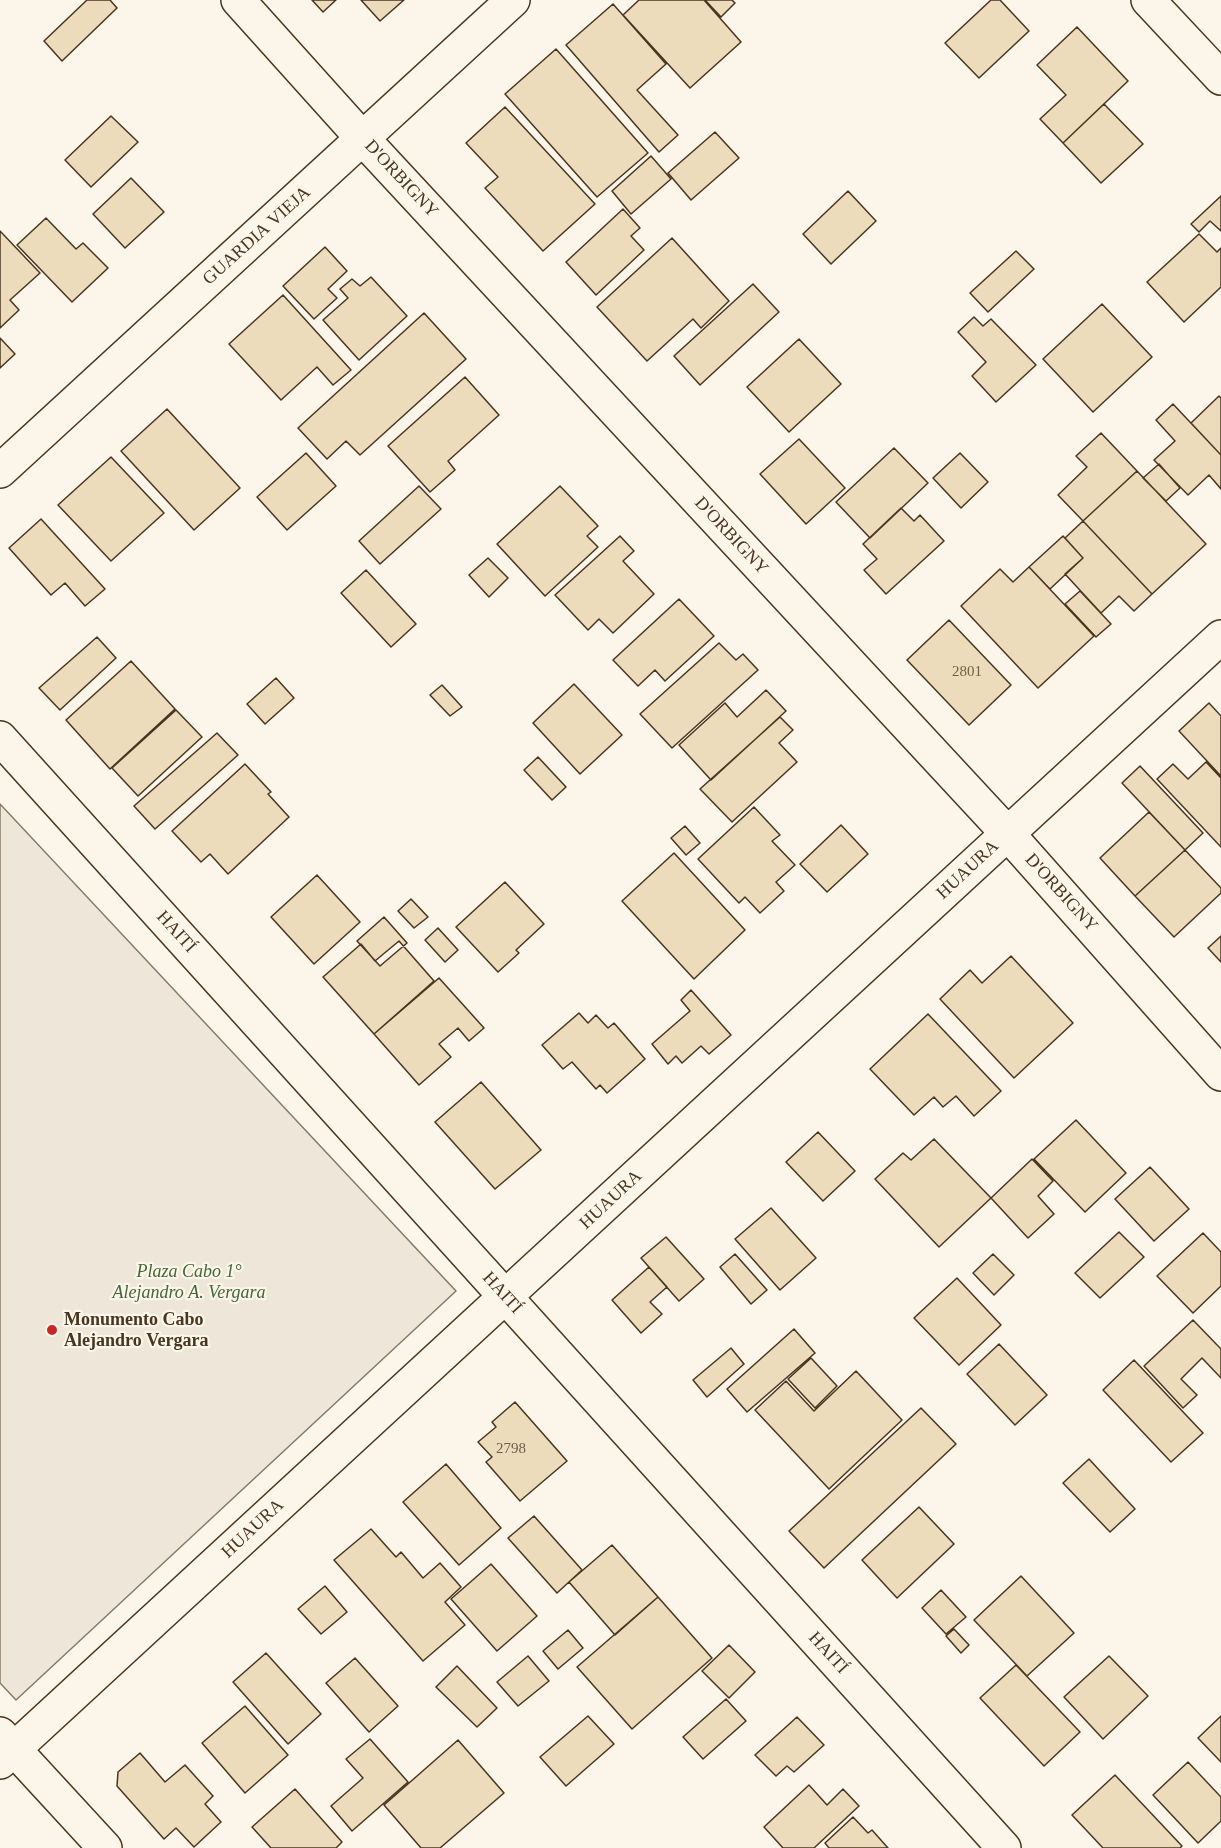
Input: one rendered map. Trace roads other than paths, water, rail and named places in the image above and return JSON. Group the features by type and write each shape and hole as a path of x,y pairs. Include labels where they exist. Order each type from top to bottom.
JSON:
{"street":[{"name":"D'ORBIGNY","path":"238,0 363,139 1008,834 1221,1074"},
{"name":"GUARDIA VIEJA","path":"0,471 513,0"},
{"path":"1148,0 1221,78"},
{"name":"HUAURA","path":"5,1748 506,1296 1221,637"},
{"name":"HAITÍ","path":"0,738 1004,1848"},
{"path":"5,1748 105,1848"}],"place":[{"name":"Monumento Cabo Alejandro Vergara","path":"52,1330"}],"park label":[{"name":"Plaza Cabo 1° Alejandro A. Vergara","path":"189,1282"}]}
